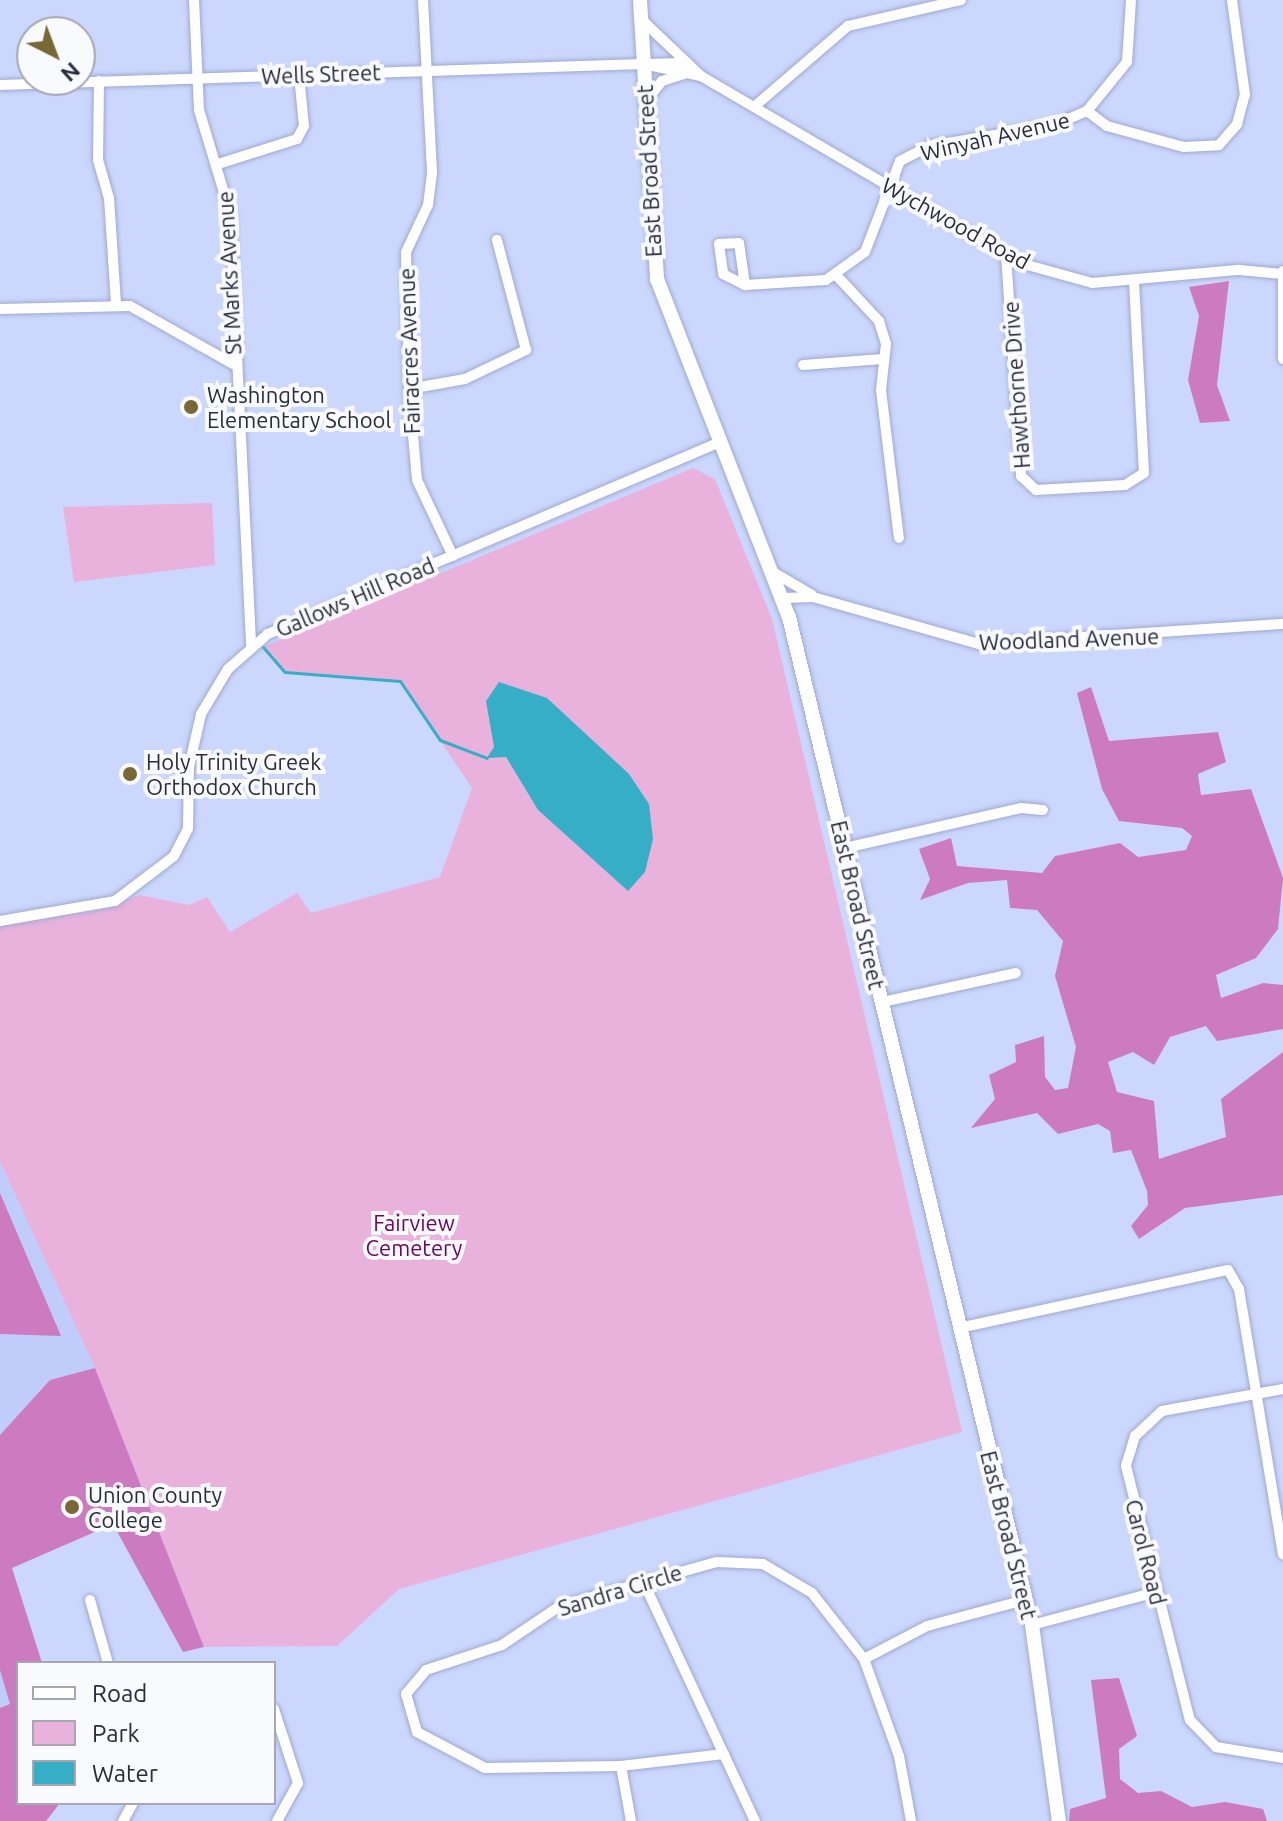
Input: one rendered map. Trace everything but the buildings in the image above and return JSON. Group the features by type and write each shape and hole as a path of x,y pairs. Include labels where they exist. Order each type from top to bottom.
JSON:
{"street":[{"name":"St Marks Avenue","path":"194,0 203,129 218,164 230,213 233,364 251,647"},
{"name":"Fairacres Avenue","path":"423,0 432,173 428,205 406,252 409,389 417,480 453,556"},
{"name":"East Broad Street","path":"640,0 657,279 784,598 1032,1625 1059,1821"},
{"path":"755,106 848,26 961,0"},
{"name":"Winyah Avenue","path":"889,186 893,169 916,152 1054,125 1087,111 1127,62 1131,0"},
{"path":"1087,111 1107,126 1184,147 1219,145 1237,124 1245,95 1232,0"},
{"path":"641,19 688,69 662,81 645,106"},
{"name":"Wells Street","path":"0,85 643,64"},
{"name":"Wychwood Road","path":"643,64 688,69 1006,255 1064,277 1134,282 1239,270 1283,273"},
{"path":"218,164 297,139 304,126 299,75"},
{"path":"99,81 98,160 109,198 116,304"},
{"path":"745,285 837,276 877,232 889,186"},
{"path":"409,389 465,379 526,350 497,240"},
{"name":"Hawthorne Drive","path":"1006,255 1021,476 1036,490 1133,484 1144,473 1134,282"},
{"path":"1283,273 1283,359"},
{"path":"837,276 879,321 885,450 899,538"},
{"path":"0,309 116,304 145,312 233,364"},
{"path":"803,365 883,359"},
{"name":"Gallows Hill Road","path":"0,921 115,901 174,856 188,829 191,748 201,714 251,647 283,625 720,442"},
{"name":"Woodland Avenue","path":"773,572 813,597 979,644 1283,624"},
{"name":"Woodland Avenue","path":"784,598 813,597"},
{"path":"845,848 1021,808 1043,810"},
{"path":"882,1002 1016,973"},
{"path":"959,1328 1219,1270 1234,1275 1283,1554"},
{"name":"Carol Road","path":"1283,1389 1162,1411 1135,1436 1126,1466 1184,1706 1199,1733 1224,1751 1283,1758"},
{"name":"Sandra Circle","path":"724,1754 621,1766 485,1768 436,1748 411,1726 405,1703 426,1670 502,1645 560,1606 717,1562 775,1568 812,1593 864,1659 899,1756 911,1821"},
{"path":"643,1581 755,1821"},
{"path":"1032,1625 1156,1592"},
{"path":"90,1600 107,1661"},
{"path":"864,1659 927,1626 1025,1600"},
{"path":"276,1715 298,1783 277,1821"},
{"path":"621,1766 631,1821"}],"shaded area":[{"path":"1229,281 1217,385 1230,421 1200,423 1188,380 1199,316 1189,287"},
{"path":"1091,687 1109,741 1218,732 1226,762 1198,774 1201,795 1251,789 1283,878 1278,929 1256,958 1216,975 1221,998 1263,983 1283,985 1283,1029 1217,1041 1206,1026 1170,1037 1154,1065 1133,1052 1108,1062 1117,1092 1154,1101 1159,1159 1226,1137 1221,1099 1283,1052 1283,1195 1185,1208 1139,1239 1131,1226 1148,1205 1147,1191 1131,1150 1113,1153 1110,1131 1098,1124 1058,1134 1037,1113 971,1128 995,1099 989,1075 1016,1062 1015,1045 1044,1036 1045,1077 1055,1090 1068,1088 1076,1047 1055,976 1063,941 1037,910 1010,908 1007,880 968,883 920,900 930,879 919,849 951,838 957,866 1042,873 1055,856 1120,843 1138,857 1186,850 1192,836 1182,828 1119,821 1102,789 1077,693"},
{"name":"Union County College","path":"0,1162 95,1368 204,1647 183,1652 113,1524 12,1568 41,1661 16,1661 16,1805 0,1821"},
{"path":"0,1193 61,1336 0,1334"},
{"name":"Union County College","path":"95,1368 204,1647 183,1652 113,1524 12,1568 41,1661 16,1661 16,1805 58,1805 46,1821 0,1821 0,1708 10,1704 0,1670 0,1435 50,1380"},
{"path":"1119,1678 1137,1736 1119,1749 1120,1779 1138,1793 1161,1791 1192,1807 1225,1802 1263,1809 1267,1821 1069,1821 1070,1809 1106,1798 1091,1680"}],"green space":[{"name":"Fairview Cemetery","path":"693,468 715,479 772,619 962,1432 399,1589 337,1646 204,1647 95,1368 0,1162 0,926 105,909 139,895 189,905 207,897 230,932 297,893 311,913 440,877 472,788 400,681 285,672 263,647","holes":["494,747 603,754 629,774 628,891 538,810 506,757 488,757"]},
{"path":"212,503 215,565 74,582 63,507"}],"water":[{"path":"499,682 547,698 629,774 649,804 653,839 645,872 628,891 538,810 506,757 487,758 494,747 486,701"}],"waterway":[{"path":"263,647 285,672 400,681 440,740 487,758"}],"place":[{"name":"Washington Elementary School","path":"191,407"},
{"name":"Holy Trinity Greek Orthodox Church","path":"130,774"},
{"name":"Union County College","path":"72,1507"}]}
